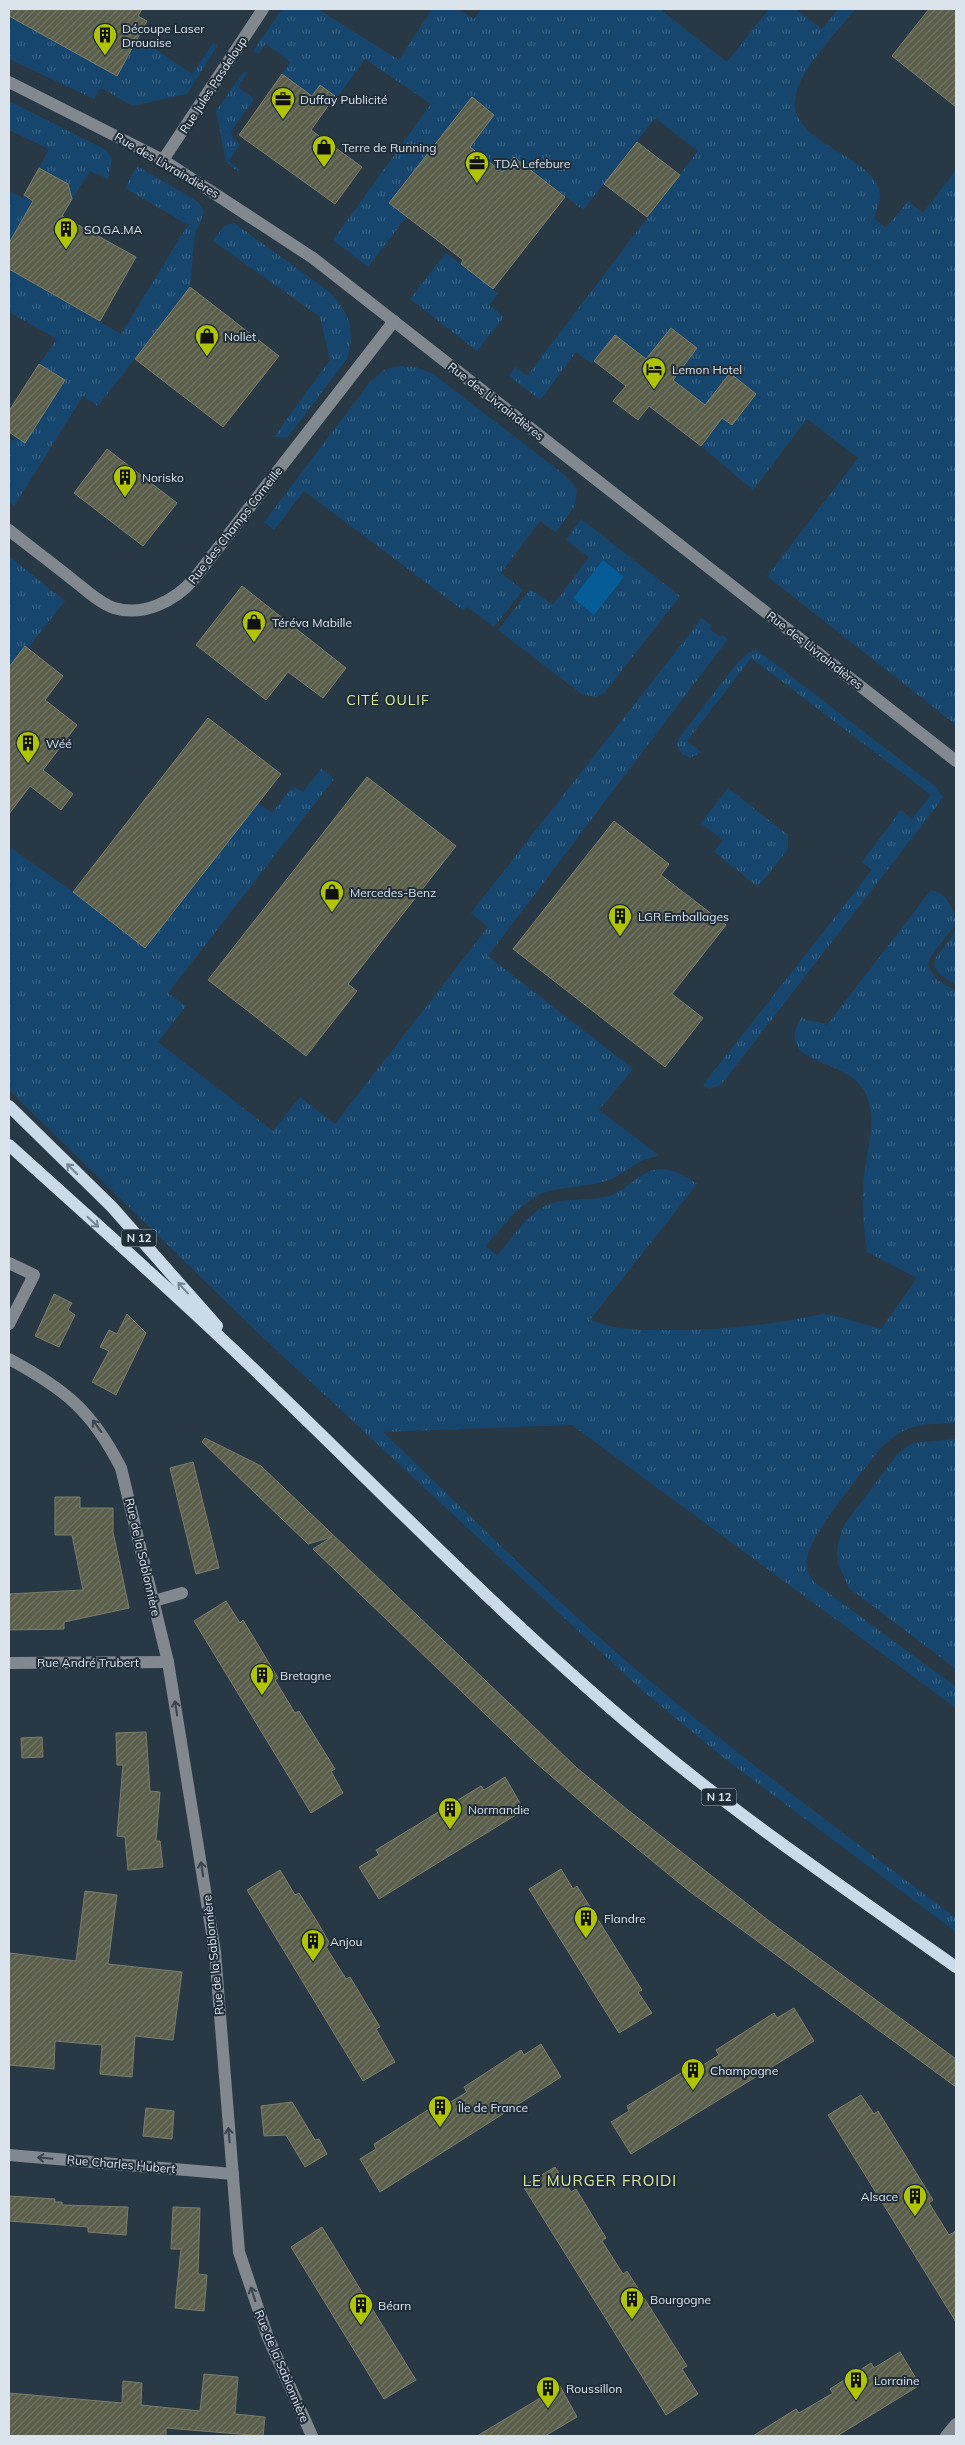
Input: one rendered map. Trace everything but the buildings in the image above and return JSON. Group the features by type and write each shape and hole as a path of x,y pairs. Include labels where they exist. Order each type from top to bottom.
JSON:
{"main road":[{"name":"N 12","path":"9,1106 112,1208 262,1376"},
{"name":"N 12","path":"9,1145 14,1152 262,1376 498,1606 660,1751 754,1824 956,1967"}],"street":[{"name":"Rue Jules Pasdeloup","path":"163,160 263,9"},
{"name":"Rue des Livraindières","path":"9,82 163,160 270,228 394,322 956,761"},
{"name":"Rue des Champs Corneille","path":"9,530 91,594 114,608 136,610 155,606 170,600 194,579 394,322"},
{"path":"9,1263 34,1275 9,1324"},
{"name":"Rue de la Sablonnière","path":"9,1359 56,1387 90,1416 107,1440 122,1468 168,1662 215,1952 239,2252 267,2335 312,2436"},
{"path":"154,1601 182,1593"},
{"name":"Rue André Trubert","path":"9,1663 168,1662"},
{"name":"Rue Charles Hubert","path":"9,2155 233,2174"},
{"path":"946,2436 956,2424"}],"green space":[{"path":"282,9 318,9 399,60 432,9 458,9 474,19 481,9 660,9 727,62 769,9 795,9 822,29 838,9 855,9 815,58 802,79 797,90 795,107 801,122 812,134 872,177 880,192 879,204 874,218 886,228 908,201 923,213 956,170 956,725 767,576 858,458 807,419 753,490 701,446 722,418 732,425 756,394 730,373 705,405 673,380 697,348 671,328 646,359 615,335 592,364 576,352 540,400 509,376 515,367 527,376 698,151 655,118 583,210 514,157 502,172 470,147 494,115 472,97 390,203 407,216 368,267 333,240 431,104 365,59 337,98 320,86 312,96 282,74 290,62 266,44 258,54 253,51"},
{"path":"9,16 117,75 138,37 192,74 213,43 218,45 187,94 133,106 101,88 94,99 9,59"},
{"path":"244,71 247,73 238,87 254,99 231,131 233,139 240,144 229,161 240,170 238,172 226,162 216,111"},
{"path":"9,101 106,150 112,159 108,179 90,171 72,199 68,184 39,168 49,149 9,130"},
{"path":"137,166 198,202 204,211 195,232 190,287 98,406 83,396 14,506 9,501 9,439 13,441 16,436 25,443 64,380 39,364 57,339 9,312 9,269 121,334 188,225 125,188"},
{"path":"9,191 22,198 24,195 33,201 9,243"},
{"path":"234,223 327,290 341,305 349,321 351,339 347,359 287,438 274,437 330,360 320,317 213,241 224,226"},
{"path":"446,253 498,293 489,305 504,317 477,351 410,299"},
{"path":"399,366 416,367 433,374 566,476 577,490 574,507 556,532 540,521 501,573 523,590 494,627 467,607 464,611 304,491 274,530 264,522 371,381 384,370"},
{"path":"581,519 680,596 605,692 597,697 583,695 498,630 530,589 553,605 589,557 566,540"},
{"path":"9,556 65,601 28,648 25,647 9,667"},
{"path":"702,618 712,626 709,629 720,637 723,635 728,639 488,956 633,1069 599,1110 660,1156 645,1159 609,1180 556,1189 539,1195 522,1206 485,1246 497,1255 529,1218 549,1204 612,1195 648,1172 662,1169 672,1171 697,1184 590,1320 600,1324 630,1329 689,1330 766,1324 823,1314 833,1315 881,1329 917,1278 867,1252 863,1196 871,1126 869,1101 864,1090 854,1079 803,1052 796,1044 795,1033 802,1017 809,1021 827,1025 931,890 942,894 949,902 956,924 931,956 928,965 936,979 956,991 956,1423 923,1425 906,1429 880,1449 838,1503 817,1534 807,1558 807,1568 809,1575 815,1583 956,1687 956,1708 572,1425 383,1432 548,1591 616,1652 688,1713 764,1773 956,1918 956,1932 724,1758 645,1693 257,1332 9,1090 9,851 11,848 73,892 145,948 258,803 272,813 293,786 303,792 321,769 334,779 168,993 186,1006 158,1042 273,1131 300,1097 335,1124 488,927 471,913"},
{"path":"757,650 937,788 943,798 721,1085 709,1089 703,1085 872,870 862,862 901,810 912,819 931,795 751,658 687,741 701,752 690,758 682,754 677,745 679,738 738,662 750,652"},
{"path":"728,788 788,835 788,849 758,887 714,852 723,840 701,823"},
{"path":"956,931 956,985 939,974 934,966 936,957"},
{"path":"956,1439 956,1669 849,1588 838,1564 837,1553 844,1525 898,1453 913,1443"}],"shaded area":[{"path":"603,560 624,577 594,615 573,598"}],"place":[{"name":"Découpe Laser Drouaise","path":"105,56"},
{"name":"Duffay Publicité","path":"283,120"},
{"name":"Terre de Running","path":"324,168"},
{"name":"TDA Lefebure","path":"477,184"},
{"name":"SO.GA.MA","path":"66,250"},
{"name":"Nollet","path":"207,357"},
{"name":"Lemon Hotel","path":"654,390"},
{"name":"Norisko","path":"125,498"},
{"name":"Téréva Mabille","path":"254,643"},
{"name":"Wéé","path":"28,764"},
{"name":"Mercedes-Benz","path":"332,913"},
{"name":"LGR Emballages","path":"620,937"},
{"name":"Bretagne","path":"262,1696"},
{"name":"Normandie","path":"450,1830"},
{"name":"Flandre","path":"586,1939"},
{"name":"Anjou","path":"313,1962"},
{"name":"Champagne","path":"693,2091"},
{"name":"Île de France","path":"440,2128"},
{"name":"Alsace","path":"915,2217"},
{"name":"Bourgogne","path":"632,2320"},
{"name":"Béarn","path":"361,2326"},
{"name":"Lorraine","path":"856,2401"},
{"name":"Roussillon","path":"548,2409"}],"district":[{"name":"CITÉ OULIF","path":"388,700"},
{"name":"LE MURGER FROIDI","path":"600,2180"}]}
